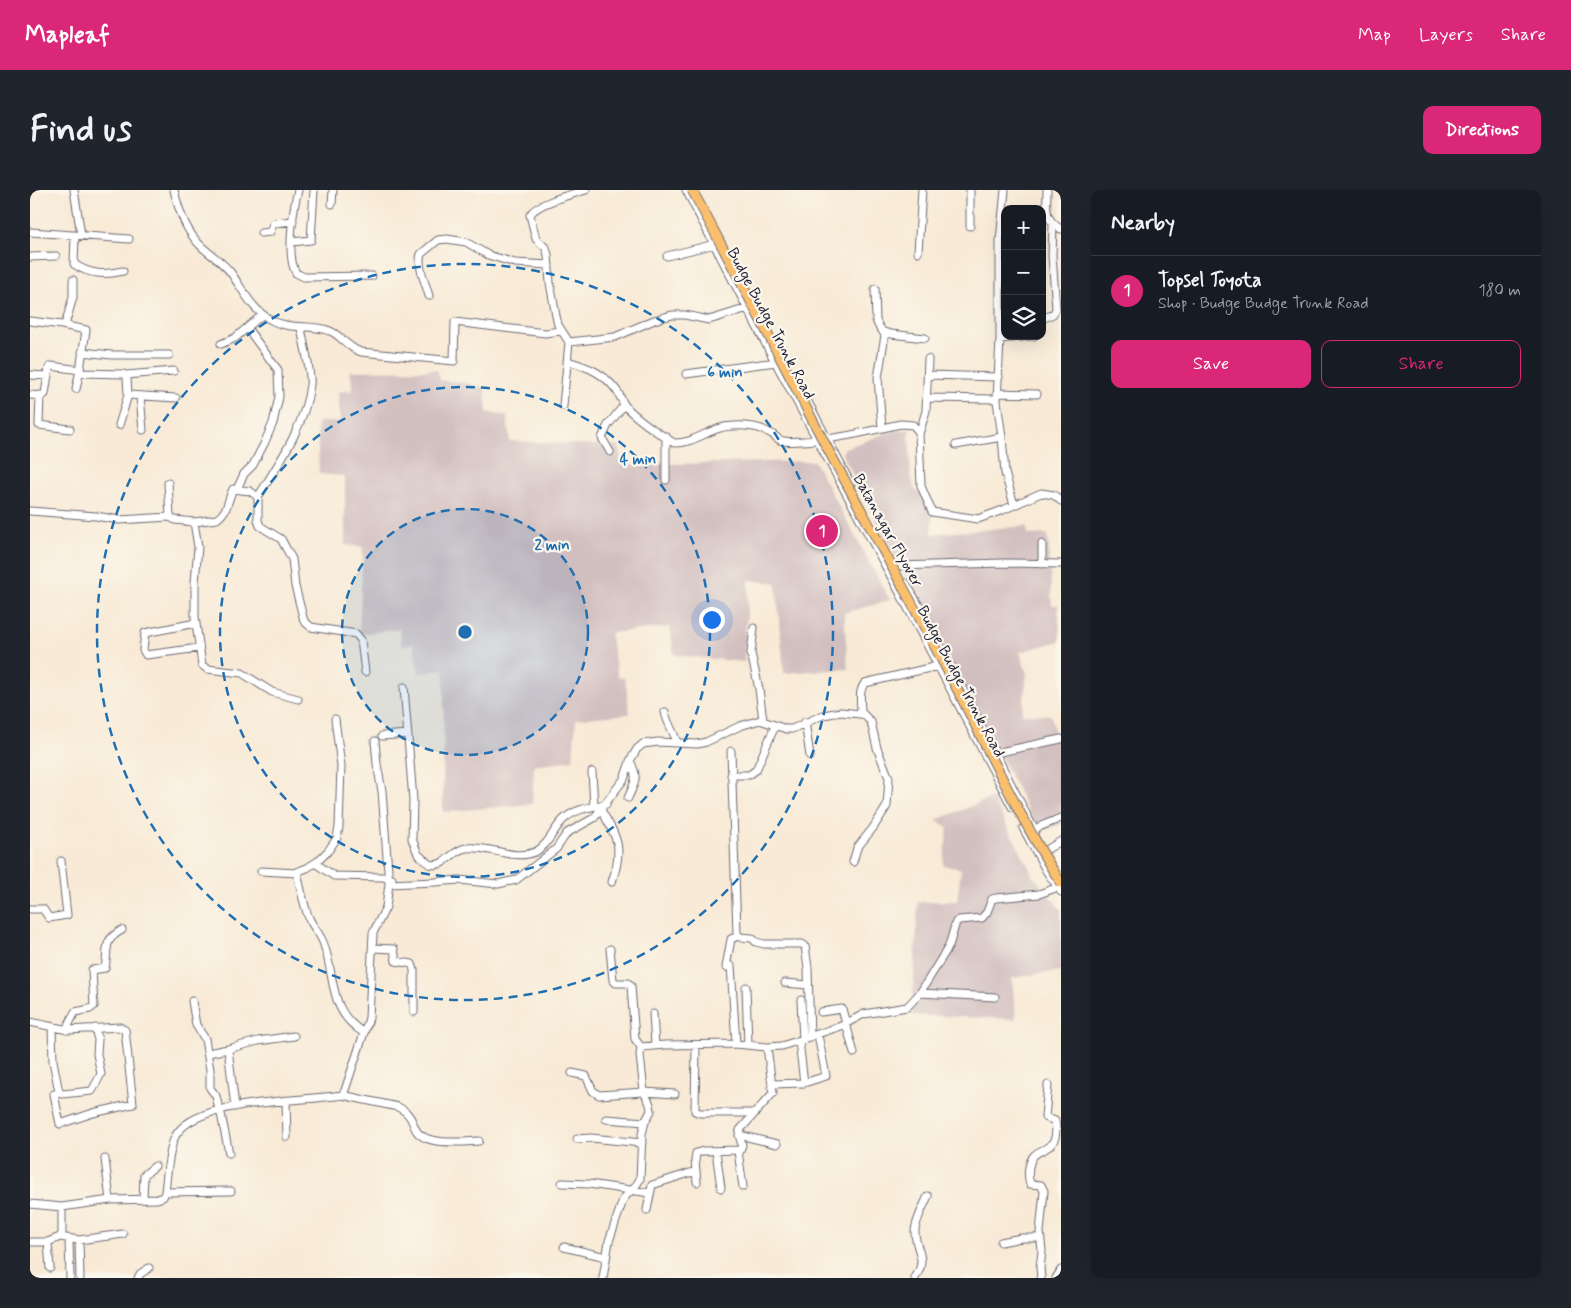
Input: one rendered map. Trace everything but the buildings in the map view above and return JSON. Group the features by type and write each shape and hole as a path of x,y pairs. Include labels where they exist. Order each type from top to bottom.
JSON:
{"main road":[{"name":"Batanagar Flyover","path":"692,190 842,475 946,666 1060,887"}],"street":[{"path":"74,190 78,235 74,264 94,273 123,272"},
{"path":"174,190 182,216 198,244 218,259 230,272 246,297 262,315 276,322 301,328 332,331 349,347 361,352 454,361 455,322 545,333 561,331"},
{"path":"298,190 292,242 294,269 299,275 312,277 372,276"},
{"path":"292,242 311,240 314,190"},
{"path":"332,204 333,190"},
{"path":"563,406 569,342 561,331 556,316 547,251 536,239 531,213 535,209 563,197 586,190"},
{"name":"Budge Budge Trunk Road","path":"686,190 1014,811 1060,887"},
{"name":"Budge Budge Trunk Road","path":"696,190 828,440 931,627 1034,829 1061,877"},
{"path":"918,252 922,190"},
{"path":"970,190 970,226"},
{"path":"1006,190 1000,241 1000,338 997,396 1005,473 1014,505"},
{"path":"1047,190 1048,218 1061,229"},
{"path":"262,234 270,232 275,223 293,221"},
{"path":"1046,317 1053,314 1056,309 1052,256 1053,224"},
{"path":"30,232 129,239"},
{"path":"429,296 420,257 435,242 441,239 466,242 488,255 515,263 549,265"},
{"path":"667,256 715,244"},
{"path":"30,257 56,256"},
{"path":"64,326 72,297 73,280"},
{"path":"875,289 876,320 884,332 925,338"},
{"path":"569,342 615,337 654,320 672,315 685,315 709,320 748,308"},
{"path":"221,344 235,338 262,315"},
{"path":"30,321 86,330 76,389"},
{"path":"237,489 244,474 252,465 264,444 273,423 279,397 278,370 247,328"},
{"path":"301,328 311,384 302,418 285,452 258,497 258,520 260,526 281,539 292,559 295,586 304,621 311,626 356,634 362,645 365,672"},
{"path":"882,428 878,378 884,332"},
{"path":"82,352 112,355 169,355"},
{"path":"928,359 926,411 919,434 921,486 932,512 978,519 1041,493 1054,495 1061,501"},
{"path":"568,361 588,367 601,374 615,388 624,405 645,424 677,444 693,439 720,426 758,427 780,441 828,440 901,424 912,425 919,434"},
{"path":"686,374 776,362"},
{"path":"30,395 40,396 45,394 49,368 51,366 80,370 82,373 126,375 174,372"},
{"path":"30,375 48,376"},
{"path":"119,426 128,395 126,375"},
{"path":"927,375 999,377"},
{"path":"926,398 1037,394"},
{"path":"128,395 176,398"},
{"path":"40,396 38,425 70,429"},
{"path":"140,396 143,430"},
{"path":"610,452 602,438 608,425 624,405"},
{"path":"666,436 666,480"},
{"path":"956,445 1002,437"},
{"path":"168,483 170,517"},
{"path":"30,511 96,516 119,520 170,517 175,520 194,522 220,517 228,506 233,489 250,491 258,497"},
{"path":"194,522 198,547 194,582 196,623 202,665 206,668 242,673 272,692 298,699"},
{"path":"1042,544 1042,564"},
{"path":"896,566 1061,564"},
{"path":"196,623 145,633 143,650 146,655 199,648"},
{"path":"754,628 751,652 763,720"},
{"path":"854,862 857,848 887,806 890,778 878,748 871,722 861,712 860,692 864,683 938,666"},
{"path":"404,687 413,800 412,839 418,854 429,864 442,864 466,848 519,854 534,852 548,841 564,819 576,811 597,808 606,804 624,779 630,761 637,749 643,744 697,744 706,742 751,721 763,720 775,726 792,729 823,715 840,712 857,715 861,712"},
{"path":"665,712 668,722 674,731 677,743"},
{"path":"261,871 296,872 307,868 315,864 334,843 339,827 341,766 335,718"},
{"path":"805,722 810,756"},
{"path":"731,775 750,775 756,770 775,726"},
{"path":"342,1094 369,1018 373,933 385,910 391,881 382,790 377,764 379,739 408,734"},
{"path":"995,753 1061,738"},
{"path":"732,751 731,775 738,936"},
{"path":"628,798 636,778 636,772 630,761"},
{"path":"315,864 334,876 391,881 435,882 459,880 498,884 516,880 556,849 567,833 594,818 597,808 592,772"},
{"path":"597,808 614,834 618,844 619,860 612,882"},
{"path":"1034,829 1061,818"},
{"path":"1046,850 1061,841"},
{"path":"30,909 43,909 49,918 67,915 61,861"},
{"path":"296,872 309,918 320,934 325,946 335,997 339,1007 346,1019 353,1026 364,1032"},
{"path":"641,1047 654,1045 736,1044 767,1047 782,1046 818,1035 864,1014 907,1007 920,993 949,946 956,922 959,920 982,918 987,912 992,899 1039,894 1060,887"},
{"path":"66,1030 75,1012 90,1009 94,1006 92,970 105,968 109,940 122,930"},
{"path":"736,1044 729,967 731,939 738,936 752,938 756,942 764,944 804,944 807,953 808,985 804,1039 804,1082"},
{"path":"373,948 394,948 396,960 412,964 414,970 414,1012"},
{"path":"603,1278 609,1242 623,1200 640,1179 645,1122 651,1111 644,1092 640,1055 641,1047 635,1039 631,986 628,983 616,983 613,980 610,948"},
{"path":"786,983 808,985"},
{"path":"746,987 748,1045"},
{"path":"920,993 995,997"},
{"path":"801,1000 804,1039"},
{"path":"192,1001 196,1024 204,1036 210,1070 210,1088 216,1096 228,1153"},
{"path":"821,1012 842,1009 854,1053"},
{"path":"654,1014 654,1045"},
{"path":"30,1022 66,1030 120,1027 125,1030 133,1104 93,1112 60,1124 54,1094"},
{"path":"52,1027 53,1061 59,1093 62,1094 92,1091 100,1078 102,1074 97,1054 98,1040 96,1028"},
{"path":"772,1084 804,1082 826,1076 818,1035"},
{"path":"208,1053 258,1041 294,1036"},
{"path":"696,1045 695,1111 700,1114 754,1113"},
{"path":"697,1182 696,1153 703,1151 738,1151 742,1148 739,1134 741,1128 771,1097 773,1093 767,1047"},
{"path":"228,1049 235,1106"},
{"path":"572,1072 586,1076 596,1094 644,1092 675,1094"},
{"path":"1041,1278 1042,1251 1040,1238 1043,1188 1041,1185 1028,1182 1033,1156 1049,1146 1054,1140 1058,1119 1045,1117 1048,1084"},
{"path":"30,1204 62,1207 110,1200 157,1200 163,1197 165,1192 174,1138 186,1124 197,1118 235,1106 342,1094 398,1107 406,1111 420,1135 429,1140 479,1141"},
{"path":"286,1101 287,1137"},
{"path":"606,1119 645,1122"},
{"path":"739,1134 777,1144"},
{"path":"577,1140 591,1138 642,1143"},
{"path":"716,1151 721,1188"},
{"path":"738,1151 743,1187"},
{"path":"105,1159 110,1200"},
{"path":"143,1199 144,1175 155,1166"},
{"path":"647,1210 652,1185 696,1171"},
{"path":"562,1182 650,1193"},
{"path":"165,1192 231,1191"},
{"path":"915,1278 920,1271 922,1259 915,1230 928,1196"},
{"path":"60,1237 62,1234 62,1207"},
{"path":"31,1242 48,1242 60,1237 79,1240 123,1234"},
{"path":"1000,1242 1021,1238 1040,1238"},
{"path":"69,1239 70,1278"},
{"path":"79,1240 80,1278"},
{"path":"48,1242 50,1268"},
{"path":"564,1247 606,1257"},
{"path":"138,1278 140,1274 149,1268"},
{"path":"1056,1278 1061,1270"}],"shaded area":[{"path":"437,370 440,380 468,383 485,388 487,412 507,416 510,441 619,446 621,465 814,461 890,600 844,613 848,669 784,673 776,583 749,580 744,662 674,655 670,627 610,633 618,677 625,678 630,714 576,719 573,760 534,765 532,804 443,812 444,669 419,674 413,644 402,646 399,629 359,634 363,547 345,545 345,476 319,474 317,422 340,422 338,392 353,390 350,371"},
{"path":"909,429 911,476 915,490 933,504 932,534 1027,526 1028,535 1048,534 1052,605 1058,605 1060,641 1020,652 1027,674 1022,714 1051,715 1061,761 1061,824 1039,832 842,453 845,448 890,432"},
{"path":"992,798 1034,877 1061,910 1061,971 1012,978 1016,1019 912,1015 918,902 957,901 961,869 943,865 948,827 936,820"}],"place":[{"name":"Topsel Toyota","path":"822,531"}]}
